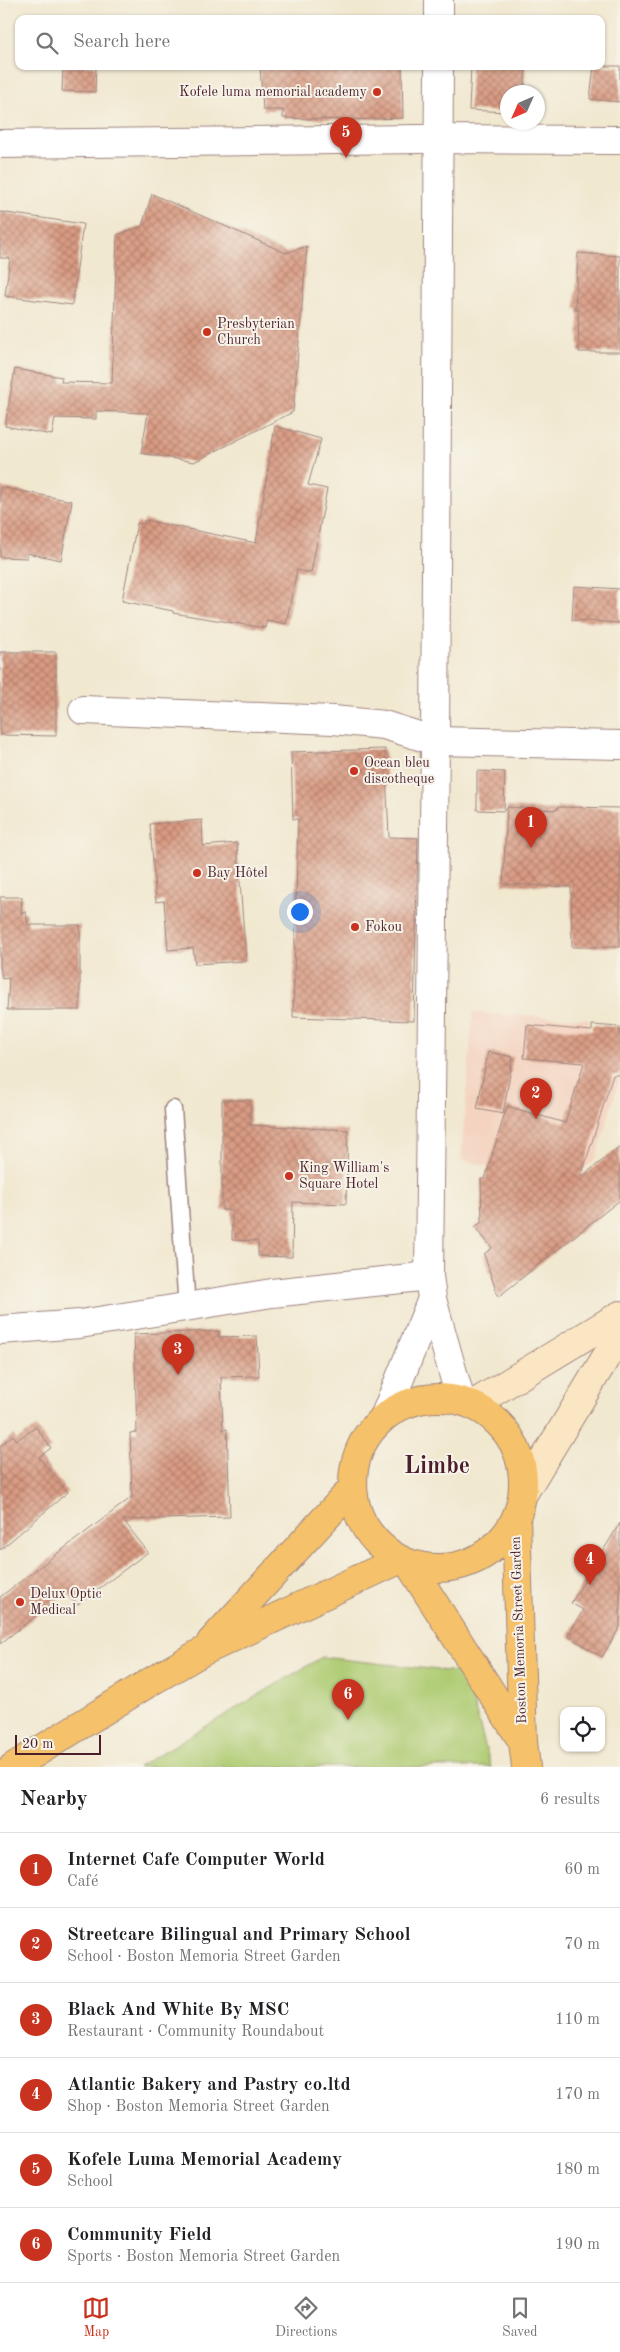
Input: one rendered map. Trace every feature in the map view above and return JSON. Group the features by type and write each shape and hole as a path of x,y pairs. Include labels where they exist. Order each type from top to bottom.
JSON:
{"highway":[{"path":"434,1398 467,1403 495,1420 512,1442 521,1467 519,1506 498,1544 472,1562 441,1569 404,1562 366,1530 352,1489 354,1461 366,1436 385,1415 408,1403 434,1398"},
{"path":"202,1652 352,1489"},
{"name":"Boston Memoria Street Garden","path":"519,1506 524,1755"},
{"path":"13,1767 202,1652 404,1562"},
{"name":"Boston Memoria Street Garden","path":"404,1562 524,1755"}],"main road":[{"path":"467,1403 620,1316"},
{"path":"519,1506 620,1334"}],"street":[{"path":"439,0 439,15"},
{"path":"439,70 431,1287 467,1403"},
{"path":"0,144 439,139 620,140"},
{"path":"83,710 333,720 384,725 435,741 620,745"},
{"path":"0,1330 80,1324 272,1293 431,1287"},
{"path":"385,1415 431,1287"}],"lane":[{"path":"173,1109 186,1308"}],"shaded area":[{"path":"473,1013 589,1019 587,1067 619,1080 596,1158 567,1184 461,1160"}],"green space":[{"path":"322,1657 465,1673 491,1767 138,1767"}],"building":[{"path":"605,66 620,66 620,102 590,99 594,70 605,70"},
{"path":"63,70 96,70 95,92 62,91"},
{"path":"260,70 402,70 403,118 347,120 283,118 283,110 263,110"},
{"path":"471,70 526,70 525,85 500,85 500,112 469,110"},
{"name":"Presbyterian Church","path":"152,194 286,253 307,246 293,412 194,462 141,453 148,413 96,411 96,419 55,418 52,435 5,426 15,369 62,377 61,382 112,383 117,235 142,226"},
{"path":"0,212 83,224 72,305 5,296 10,258 0,258"},
{"path":"578,253 620,256 620,352 579,352 578,309 575,309"},
{"path":"275,426 321,439 308,485 327,489 311,573 297,570 286,624 267,620 265,628 173,613 173,611 122,601 137,523 144,524 144,520 256,543"},
{"path":"0,487 72,501 61,560 27,553 27,558 0,557"},
{"path":"574,586 620,589 620,623 572,620"},
{"path":"0,652 56,652 56,736 0,735"},
{"path":"385,749 389,837 418,838 414,1021 293,1017 298,819 293,819 291,752"},
{"path":"477,771 505,772 504,811 477,810"},
{"path":"507,807 557,810 557,807 620,808 620,947 572,947 571,887 503,884"},
{"name":"Bay Hôtel","path":"202,820 203,846 237,843 246,961 195,964 193,948 168,950 164,901 156,902 150,824"},
{"path":"0,897 22,897 21,913 26,912 28,925 80,925 80,1010 7,1010 9,978 2,979 0,966"},
{"path":"527,1025 592,1031 592,1025 620,1027 620,1075 613,1075 581,1177 620,1147 620,1200 498,1297 484,1254 492,1248 475,1227 482,1222 481,1179 485,1179 507,1106 565,1123 584,1063 524,1058"},
{"path":"488,1052 513,1057 503,1114 477,1109"},
{"path":"222,1100 250,1100 250,1125 348,1130 346,1204 293,1202 292,1257 258,1256 258,1241 232,1240 232,1210 222,1210"},
{"path":"219,1331 219,1337 257,1336 259,1376 221,1377 223,1430 227,1429 230,1517 123,1520 148,1552 77,1605 67,1591 0,1644 0,1597 132,1497 130,1433 137,1432 134,1334"},
{"path":"36,1427 51,1448 39,1457 68,1492 0,1550 0,1446 13,1435 17,1440"},
{"path":"620,1523 620,1627 602,1657 568,1636 583,1610 571,1603"}],"place":[{"name":"Kofele luma memorial academy","path":"377,92"},
{"name":"Kofele Luma Memorial Academy","path":"346,158"},
{"name":"Presbyterian Church","path":"207,332"},
{"name":"Ocean bleu discotheque","path":"354,771"},
{"name":"Internet Cafe Computer World","path":"531,848"},
{"name":"Bay Hôtel","path":"197,873"},
{"name":"Fokou","path":"355,927"},
{"name":"Streetcare Bilingual and Primary School","path":"536,1119"},
{"name":"King William's Square Hotel","path":"289,1176"},
{"name":"Black And White By MSC","path":"178,1375"},
{"name":"Atlantic Bakery and Pastry co.ltd","path":"590,1585"},
{"name":"Delux Optic Medical","path":"20,1602"},
{"name":"Community Field","path":"348,1720"}],"district":[{"name":"Limbe","path":"437,1467"}]}
